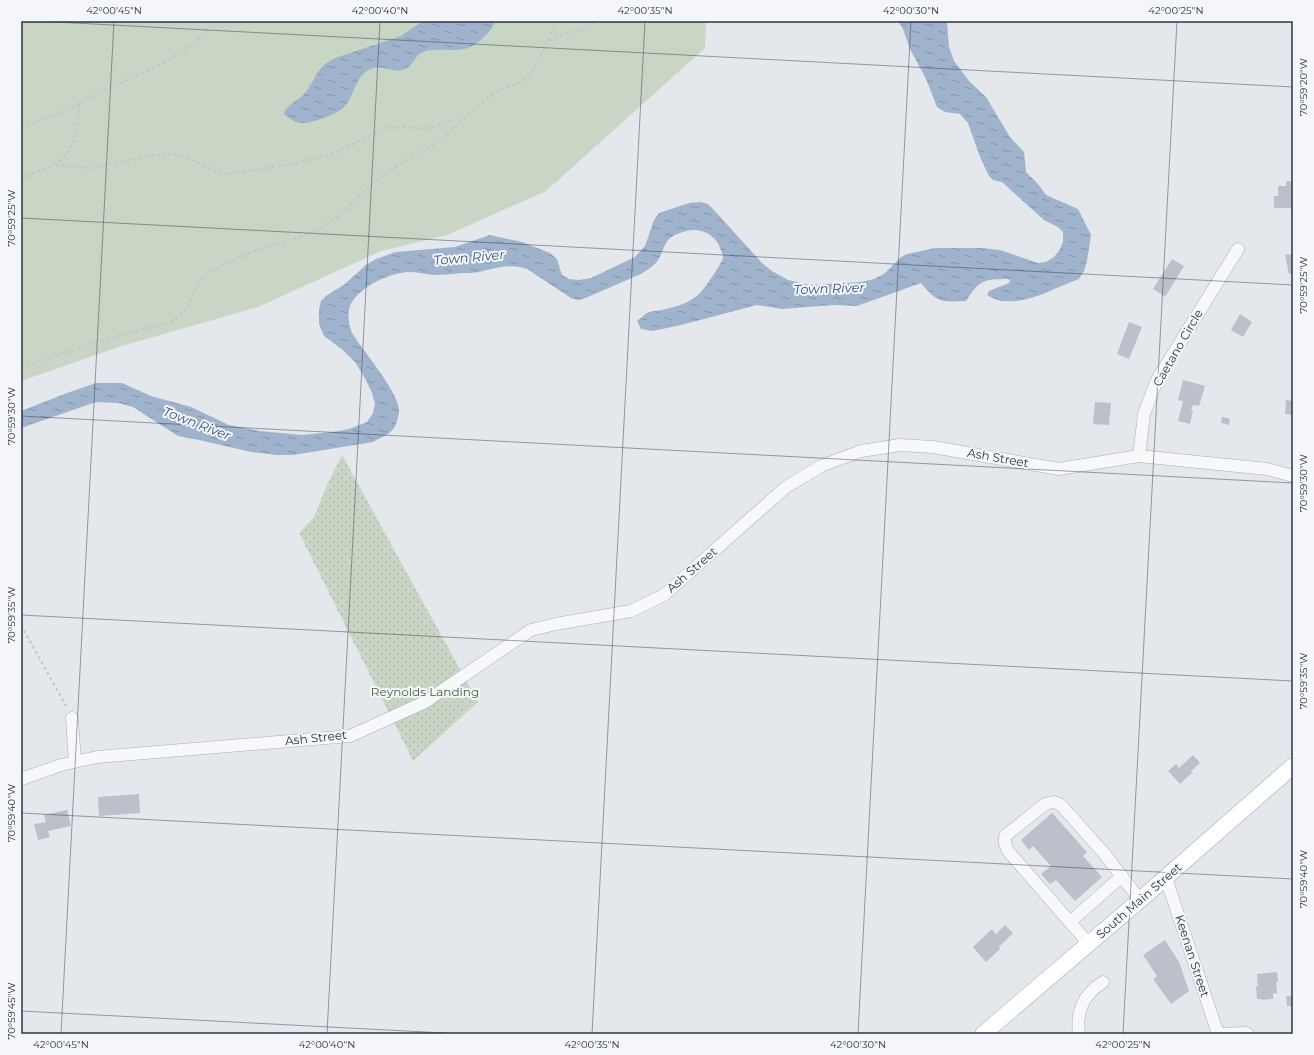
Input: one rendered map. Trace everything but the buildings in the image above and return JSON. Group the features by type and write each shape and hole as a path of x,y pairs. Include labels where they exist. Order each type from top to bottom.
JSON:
{"main road":[{"name":"South Main Street","path":"983,1034 1166,878 1293,766"}],"street":[{"name":"Caetano Circle","path":"1140,456 1144,414 1157,380 1238,249"},
{"name":"Ash Street","path":"21,779 61,765 97,757 350,736 425,702 531,630 556,624 631,611 664,595 786,487 821,466 861,451 900,445 933,447 1059,469 1140,456 1267,469 1293,476"},
{"path":"72,718 75,762"},
{"path":"1089,944 1008,851 1005,844 1005,836 1045,804 1054,802 1061,805 1103,852 1140,900"},
{"path":"1070,922 1122,876"},
{"name":"Keenan Street","path":"1166,878 1218,1034"},
{"path":"1079,1034 1081,1006 1093,988 1103,982"},
{"path":"1222,1034 1248,1034"}],"path":[{"path":"21,128 65,111 105,90 160,65 176,56 200,38 215,21"},
{"path":"21,368 102,340 170,322 179,318 187,308 199,282 204,276 225,264 255,252 294,240 320,229 348,209 380,178 436,143 494,93 517,84 527,76 542,54 556,21"},
{"path":"548,42 561,35 590,27 596,21"},
{"path":"21,179 56,164 63,159 74,142 80,104"},
{"path":"56,164 78,168 92,168 148,156 169,154 187,158 223,174 288,164 332,154 386,128 406,127 425,129 454,119 461,122"},
{"path":"21,625 72,718"}],"green space":[{"path":"21,21 706,21 705,48 546,191 447,235 381,251 258,307 122,346 21,381"},
{"name":"Reynolds Landing","path":"342,455 478,702 413,761 299,533 314,517 327,485"}],"water":[{"path":"423,21 495,21 492,28 483,38 466,49 424,51 417,56 406,69 399,71 378,67 370,69 361,77 343,108 329,116 316,121 300,123 291,120 284,114 289,106 304,94 323,66 328,62 335,58 401,36"},
{"name":"Town River","path":"898,21 947,21 949,47 954,61 969,81 986,97 1010,137 1024,152 1026,172 1046,195 1078,209 1091,235 1087,261 1084,271 1079,279 1032,298 1022,300 1001,301 987,295 989,291 1009,283 1010,280 1007,279 982,282 974,289 966,301 940,300 921,283 857,306 834,305 782,309 757,305 653,331 641,329 637,321 647,313 678,306 696,297 706,286 720,264 723,256 719,245 715,240 707,233 691,230 675,235 671,238 656,262 641,274 583,299 577,300 571,298 527,269 515,266 477,272 443,275 412,272 401,273 384,278 367,287 354,299 350,306 350,326 352,333 393,392 399,410 398,419 394,428 373,442 293,455 276,455 251,452 178,436 133,407 118,403 96,402 21,428 21,411 96,383 122,383 151,396 191,407 229,425 260,431 302,435 349,429 367,422 373,413 375,404 372,393 355,362 343,350 324,336 319,324 319,309 321,301 345,284 366,265 376,259 396,252 455,247 490,235 522,242 550,253 557,259 562,275 569,279 579,280 591,278 635,257 645,246 654,220 659,213 689,203 701,202 708,204 762,263 772,271 788,280 810,285 861,282 874,279 884,274 901,257 907,254 935,248 982,248 1000,250 1038,263 1046,262 1054,257 1059,251 1063,242 1063,232 1058,227 1044,220 1002,182 993,180 989,176 980,157 968,123 960,114 945,112 937,107 926,79 910,49 903,29"}]}
